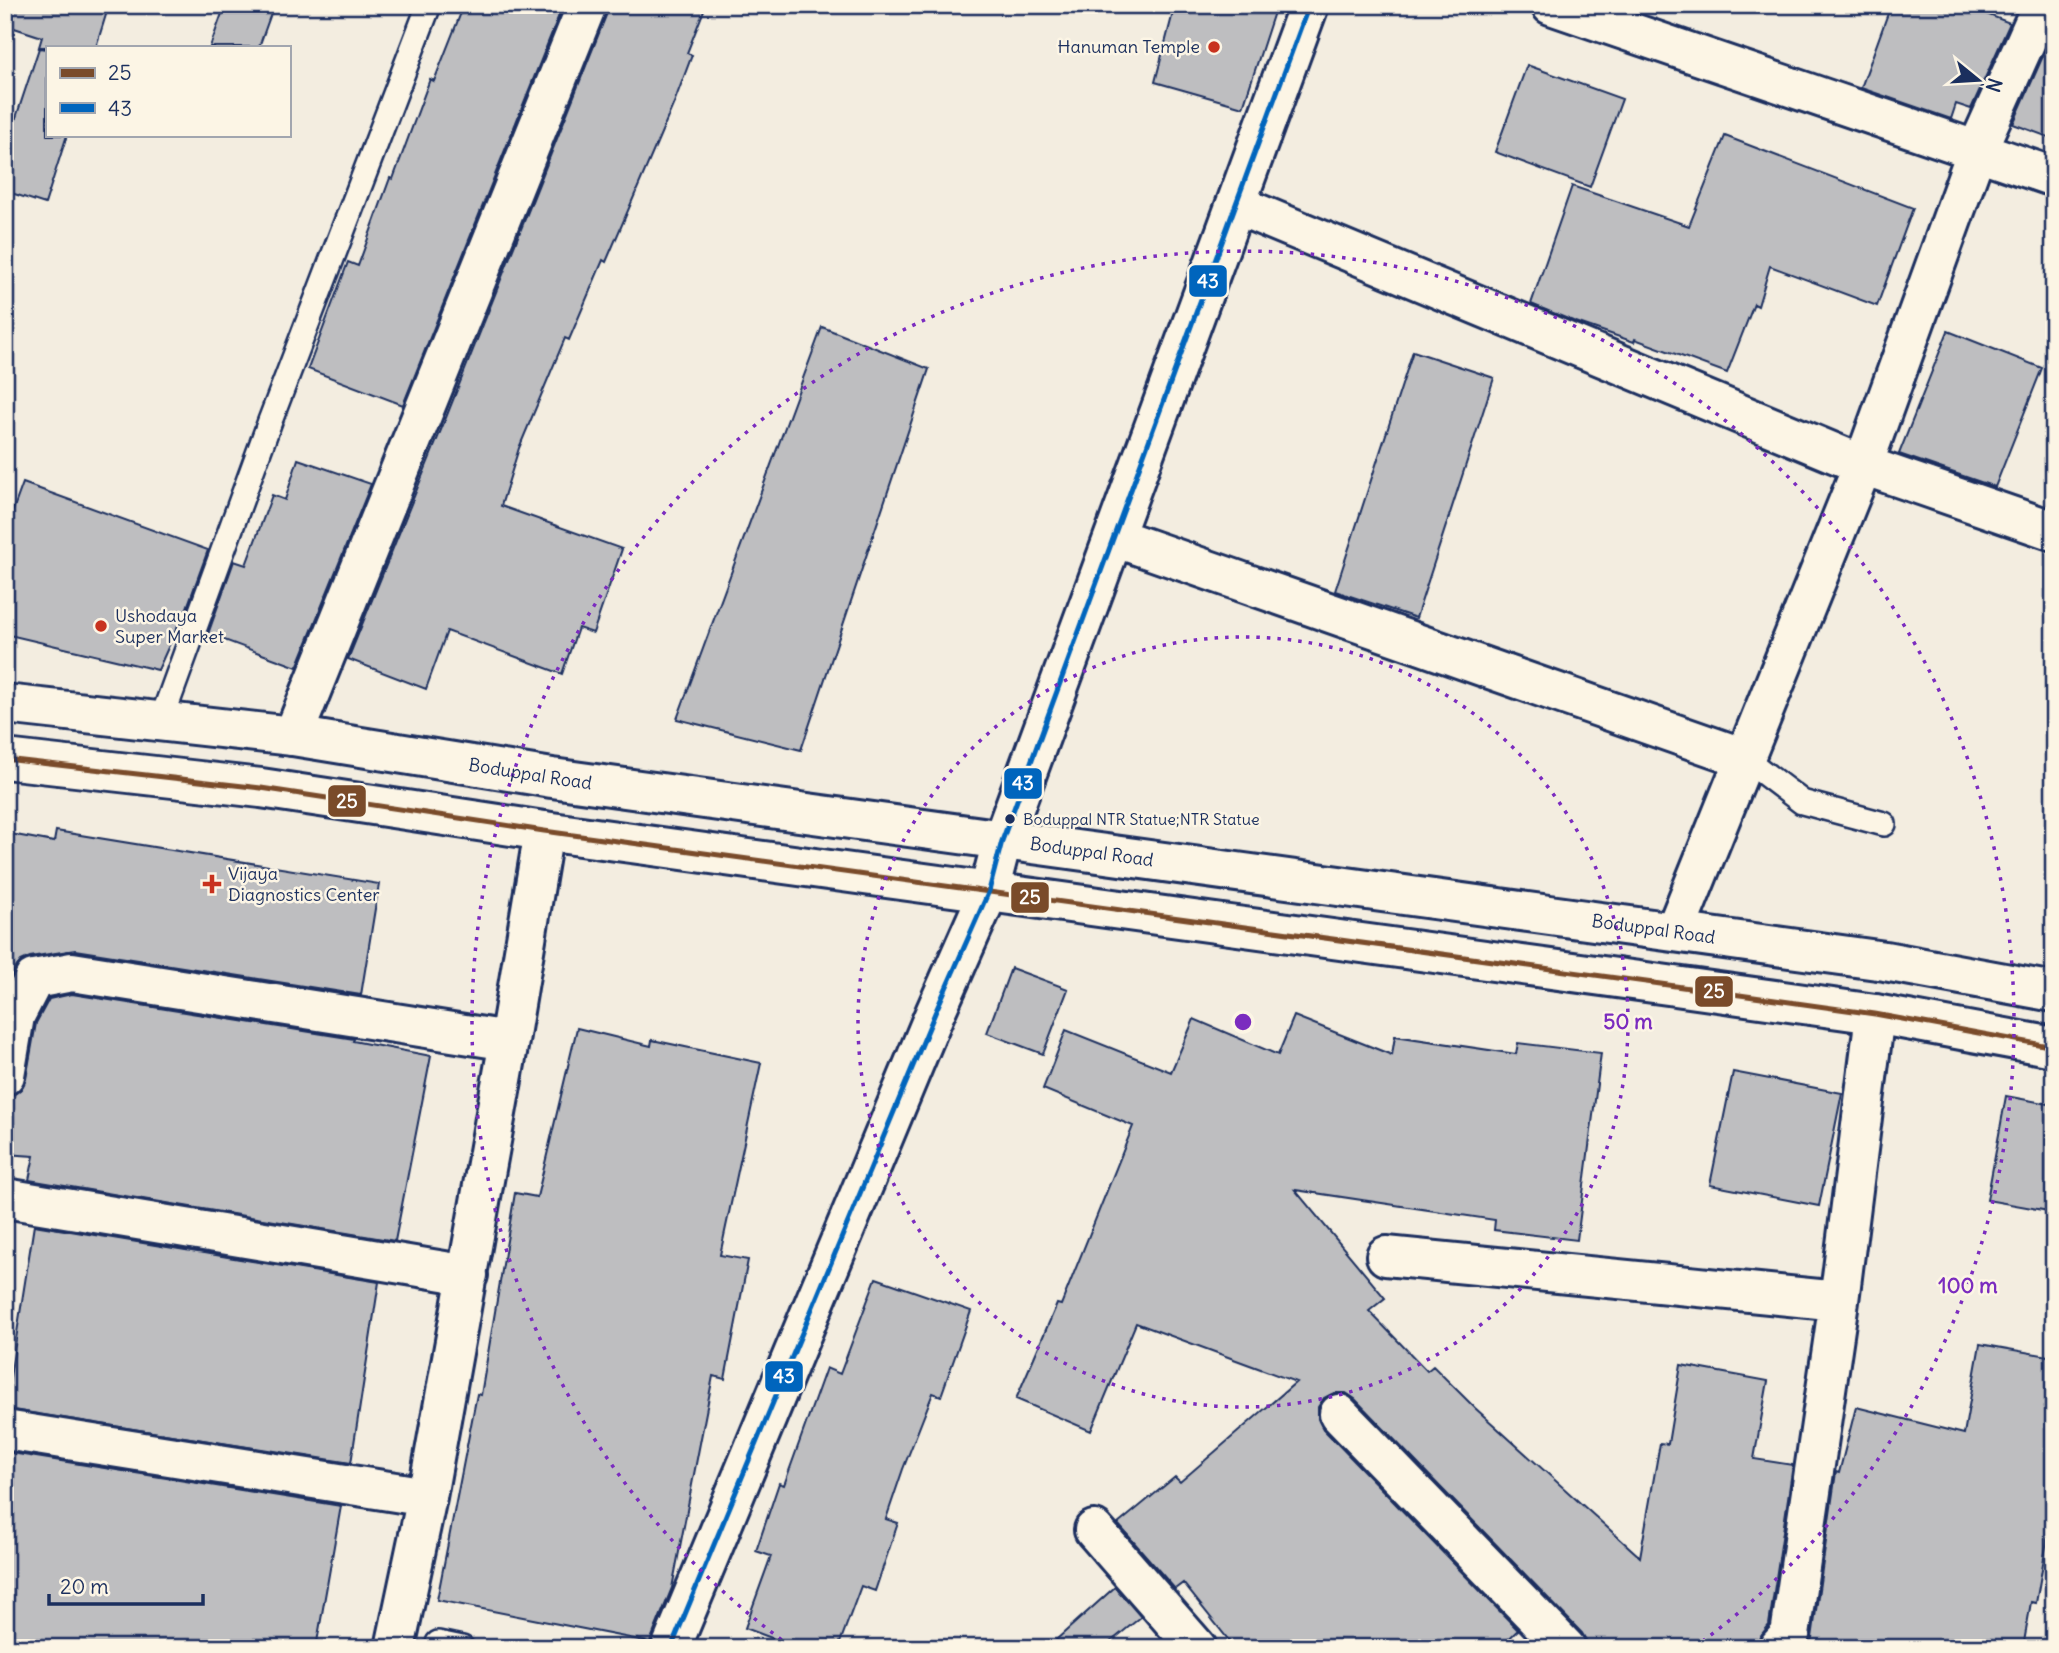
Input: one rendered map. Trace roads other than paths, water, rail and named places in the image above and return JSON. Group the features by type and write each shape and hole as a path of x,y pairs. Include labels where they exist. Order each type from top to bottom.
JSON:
{"street":[{"path":"293,736 587,5"},
{"path":"671,1648 935,1013 989,891 1002,841 1309,5"},
{"path":"1551,5 2054,177"},
{"path":"1675,931 1863,465 1977,150 2042,5"},
{"path":"1237,205 1863,465 2054,531"},
{"path":"1115,537 1744,758"},
{"name":"Boduppal Road","path":"5,705 293,736 552,778 1885,961 2054,992"},
{"path":"5,759 261,788 544,831 1875,1014 2054,1047"},
{"path":"395,1648 427,1497 468,1275 544,831"},
{"path":"5,1075 15,1016 34,979 72,972 509,1041"},
{"path":"1778,1648 1790,1635 1839,1301 1875,1014"},
{"path":"5,1198 468,1275"},
{"path":"1386,1256 1839,1301"},
{"path":"1339,1413 1566,1648"},
{"path":"5,1430 427,1497"},
{"path":"1094,1530 1197,1648"}],"lane":[{"path":"161,721 265,434 429,5"},
{"path":"1744,758 1802,802 1884,824"},
{"path":"438,1643 462,1648"}],"place":[{"name":"Hanuman Temple","path":"1214,47"},
{"name":"Ushodaya Super Market","path":"101,626"},
{"name":"Boduppal NTR Statue;NTR Statue","path":"1010,819"},
{"name":"Vijaya Diagnostics Center","path":"212,884"}]}
